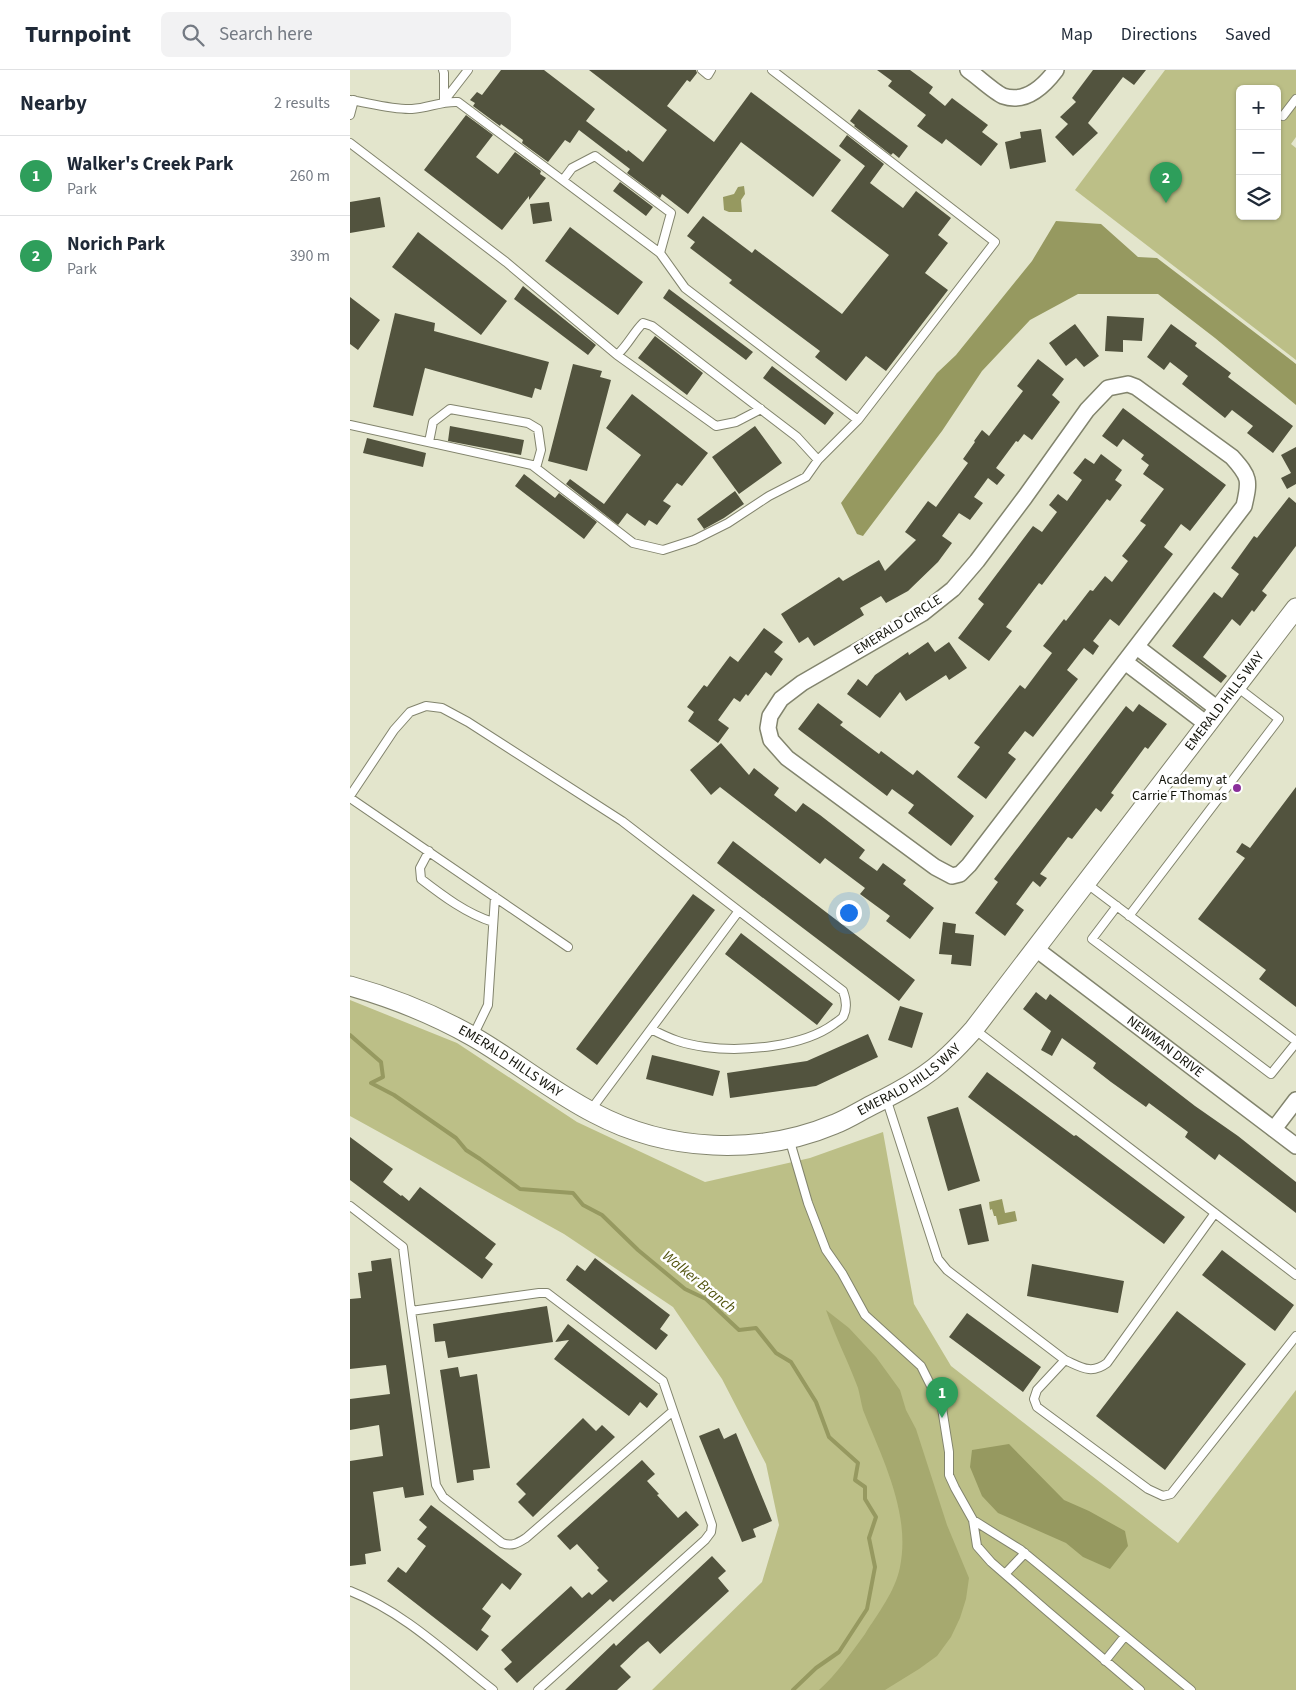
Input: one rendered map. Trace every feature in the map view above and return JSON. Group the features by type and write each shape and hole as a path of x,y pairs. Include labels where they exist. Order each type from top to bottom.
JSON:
{"street":[{"path":"968,70 1003,96 1015,98 1038,90 1056,70"},
{"name":"EMERALD CIRCLE","path":"1128,384 1136,386 1232,457 1244,470 1249,486 1244,506 1125,662 969,865 960,874 952,876 935,867 787,758 771,740 768,728 770,716 781,699 802,683 923,613 953,589 977,561 1025,497 1086,410 1108,388 1128,384"},
{"name":"EMERALD HILLS WAY","path":"350,986 384,995 419,1009 473,1037 590,1111 627,1129 650,1136 686,1142 748,1146 810,1133 836,1124 921,1078 941,1062 974,1029 1296,608"},
{"path":"1137,647 1219,710"},
{"path":"1125,662 1208,725"},
{"name":"NEWMAN DRIVE","path":"1036,949 1296,1146"},
{"path":"1274,1129 1296,1100"}],"lane":[{"path":"443,70 444,101"},
{"path":"444,101 468,70"},
{"path":"702,70 708,74 711,70"},
{"path":"350,425 532,465 633,542 663,550 694,540 728,524 769,496 806,477 818,460 858,420 995,242 772,70"},
{"path":"1283,116 1296,99"},
{"path":"350,115 352,100 409,109 428,108 444,101 458,102 660,253 684,288 858,420"},
{"path":"350,143 506,262 617,355 716,426 736,422 761,409"},
{"path":"563,180 572,168 595,156 671,213 660,253"},
{"path":"617,355 643,323 652,326 797,437 818,460"},
{"path":"428,442 433,422 450,409 528,423 538,429 541,450 536,468"},
{"path":"1129,916 1279,719 1236,687"},
{"path":"568,946 350,797 394,730 410,712 426,706 442,708 468,722 622,821 843,991 847,1004 843,1017 826,1030 790,1042 749,1048 706,1047 674,1041 651,1029"},
{"path":"429,851 420,868 421,878 435,890 477,917 493,922"},
{"path":"1086,883 1117,906 1296,1042 1271,1074 1092,939 1117,906"},
{"path":"473,1037 488,1005 495,897"},
{"path":"590,1111 738,912"},
{"path":"974,1029 1296,1275"},
{"path":"886,1098 938,1259 947,1270 1065,1360 1085,1369 1095,1370 1107,1363 1215,1213"},
{"path":"789,1138 808,1203 826,1250 842,1273 865,1314 921,1366 942,1408 949,1452 949,1475 973,1520 977,1546 1005,1574 1140,1690"},
{"path":"350,1206 402,1247 436,1485 443,1498 502,1543 509,1546 526,1538 673,1411"},
{"path":"411,1311 539,1293 547,1294 664,1381 712,1525 712,1532 538,1690"},
{"path":"1065,1360 1037,1390 1034,1399 1037,1407 1148,1489 1164,1496 1171,1494 1296,1336"},
{"path":"973,1520 1025,1553 1191,1690"},
{"path":"1005,1574 1025,1553"},
{"path":"350,1591 372,1599 394,1612 493,1690"},
{"path":"1106,1661 1125,1636"}],"shaded area":[{"path":"1165,70 1296,70 1296,137 1291,144 1296,148 1296,360 1075,190"},
{"path":"744,186 745,194 741,200 742,212 724,210 723,197 734,194 738,187"},
{"path":"1056,221 1101,224 1138,257 1157,258 1287,357 1296,364 1296,405 1158,294 1078,294 1030,320 982,371 942,431 863,536 857,534 841,503 937,373 956,355 1032,261"},
{"path":"350,1000 457,1043 577,1122 705,1182 810,1158 883,1132 914,1304 951,1366 1178,1543 1296,1390 1296,1690 652,1690 762,1582 779,1525 766,1464 722,1379 673,1307 564,1234 350,1116"},
{"path":"1002,1199 1005,1213 1015,1211 1017,1221 998,1225 996,1216 994,1216 992,1209 990,1210 989,1202"},
{"path":"826,1310 849,1328 876,1357 900,1390 906,1410 916,1429 947,1525 969,1578 966,1599 960,1618 951,1637 937,1656 885,1690 819,1690 849,1656 886,1602 898,1576 902,1547 902,1526 893,1486 863,1410 858,1388"},
{"path":"1009,1444 1064,1500 1089,1511 1125,1531 1128,1546 1110,1569 1083,1557 1066,1543 998,1513 982,1496 970,1467 972,1450"}],"building":[{"path":"501,70 544,70 595,109 586,121 643,162 667,130 589,70 696,70 697,73 690,82 687,80 667,106 714,142 751,92 841,160 813,197 741,142 688,214 662,194 660,198 627,173 630,169 579,130 570,143 565,140 548,162 522,143 523,140 473,106 475,103 470,100 477,92 482,95"},
{"path":"877,70 910,70 933,87 929,93 945,106 952,98 988,125 982,132 998,144 981,166 946,139 942,144 917,126 926,115 888,86 892,81"},
{"path":"1093,70 1146,70 1134,85 1123,77 1088,123 1098,133 1073,156 1055,137 1068,124 1060,117 1076,102 1072,98"},
{"path":"859,109 908,146 899,158 893,153 891,155 854,126 850,121"},
{"path":"466,115 493,135 476,157 498,174 515,152 541,171 540,174 546,178 502,230 424,170"},
{"path":"1041,129 1046,162 1010,169 1005,142 1021,138 1020,132"},
{"path":"847,135 884,164 870,183 903,208 916,191 951,218 938,235 948,243 925,273 948,290 886,371 866,356 846,381 815,357 820,351 729,283 732,280 690,248 695,242 687,236 703,216 752,253 755,249 842,314 889,255 831,211 865,166 839,146"},
{"path":"620,182 653,207 646,216 613,191"},
{"path":"380,197 385,227 350,233 350,202"},
{"path":"549,202 552,221 533,224 530,204"},
{"path":"570,227 643,282 618,315 545,261"},
{"path":"418,232 507,301 481,335 392,267"},
{"path":"523,286 596,345 588,355 514,299"},
{"path":"669,289 753,352 746,360 663,298"},
{"path":"350,297 380,320 358,350 350,344"},
{"path":"395,313 435,323 434,331 549,362 541,390 535,388 532,398 425,368 413,416 373,407"},
{"path":"1107,316 1144,318 1142,341 1123,340 1123,352 1105,351"},
{"path":"1075,324 1099,356 1084,367 1076,358 1066,366 1049,343"},
{"path":"1171,324 1197,343 1195,346 1231,373 1228,377 1293,426 1273,453 1247,433 1253,426 1232,410 1225,418 1182,384 1188,376 1170,362 1164,370 1147,357"},
{"path":"655,336 703,373 687,395 638,358"},
{"path":"1038,359 1064,379 1052,395 1060,402 1032,440 1024,434 1018,442 1016,441 996,468 1005,475 997,485 988,478 974,497 983,503 970,520 959,513 942,536 952,543 938,562 908,591 886,603 881,596 860,608 864,615 814,646 808,637 799,643 781,614 839,577 843,581 879,560 885,571 916,540 905,532 928,501 936,507 968,463 963,459 974,441 982,430 989,436 1023,391 1017,386"},
{"path":"573,364 602,371 600,377 611,380 587,471 548,461"},
{"path":"772,366 834,413 825,425 763,378"},
{"path":"632,394 708,453 682,486 677,483 663,501 671,506 657,525 649,520 645,526 627,513 618,525 566,484 570,479 604,504 641,455 606,428"},
{"path":"1123,408 1226,485 1190,531 1181,524 1164,547 1173,554 1119,626 1110,619 1093,641 1099,646 1093,655 1084,648 1067,670 1078,679 1033,737 1025,731 1008,753 1016,759 986,799 957,777 980,747 974,743 1020,685 1025,689 1052,653 1043,646 1064,619 1066,621 1090,590 1093,591 1105,576 1112,582 1128,561 1122,556 1146,525 1140,521 1164,489 1143,474 1149,465 1141,459 1144,455 1123,439 1117,447 1102,436"},
{"path":"450,426 524,440 521,455 448,441"},
{"path":"755,426 782,463 739,494 712,457"},
{"path":"367,438 426,453 423,467 363,453"},
{"path":"1296,447 1296,484 1287,489 1281,478 1291,473 1281,455"},
{"path":"1101,454 1122,470 1115,480 1122,485 1110,501 1107,499 1042,585 1039,583 1006,627 1012,631 989,661 958,638 984,604 978,599 1033,526 1042,532 1057,512 1049,505 1058,494 1067,501 1082,480 1073,473 1085,458 1094,464"},
{"path":"524,474 555,498 559,493 597,522 584,539 515,486"},
{"path":"735,491 744,504 704,529 697,519"},
{"path":"1289,497 1296,503 1296,546 1262,591 1267,595 1254,612 1252,610 1240,626 1232,619 1203,657 1227,676 1221,683 1172,646 1214,592 1222,598 1239,574 1231,568 1254,536 1257,538"},
{"path":"764,628 783,642 774,652 783,659 771,676 766,672 748,696 746,694 740,702 734,698 718,720 729,728 718,743 688,721 694,712 687,707 704,685 707,687 730,656 738,662"},
{"path":"928,642 935,652 949,642 967,668 949,680 946,675 906,701 900,692 880,718 847,694 858,679 867,686 875,675 908,652 909,655"},
{"path":"818,703 843,722 840,725 879,754 881,751 913,775 917,770 974,816 951,846 908,813 914,805 892,789 887,796 798,729"},
{"path":"1139,704 1167,724 1148,749 1145,747 1111,793 1114,795 1101,812 1096,808 1072,839 1068,837 1040,874 1047,878 1040,887 1033,881 1016,904 1024,910 1005,936 975,913 998,882 994,879 1126,706 1133,712"},
{"path":"721,743 749,775 754,768 779,788 774,795 796,812 803,803 820,815 865,850 859,858 877,871 883,863 906,880 903,884 934,908 910,939 886,921 890,916 860,894 865,888 825,858 820,864 720,787 711,795 690,770"},
{"path":"1296,787 1296,1007 1259,979 1266,970 1198,919 1245,858 1236,852 1242,843 1250,848"},
{"path":"733,841 915,980 899,1001 717,863"},
{"path":"693,894 715,910 597,1065 576,1049"},
{"path":"943,922 956,924 955,933 974,935 971,966 951,964 952,955 939,954"},
{"path":"741,933 833,1004 817,1025 725,954"},
{"path":"1036,992 1046,1000 1050,994 1296,1182 1296,1213 1219,1154 1215,1160 1185,1137 1188,1132 1149,1103 1146,1107 1111,1082 1093,1068 1096,1063 1062,1038 1052,1056 1041,1050 1051,1031 1023,1009"},
{"path":"900,1006 923,1013 912,1048 888,1040"},
{"path":"868,1034 878,1057 816,1086 730,1098 727,1073 807,1061"},
{"path":"652,1055 720,1071 713,1096 646,1079"},
{"path":"987,1072 1074,1136 1076,1135 1185,1217 1164,1244 968,1097"},
{"path":"958,1107 980,1181 948,1191 927,1117"},
{"path":"350,1137 393,1169 383,1182 401,1196 409,1201 420,1187 496,1244 485,1258 493,1264 482,1279 350,1180"},
{"path":"981,1204 989,1241 968,1245 959,1209"},
{"path":"1222,1250 1294,1305 1275,1331 1202,1275"},
{"path":"391,1258 424,1495 405,1498 403,1487 373,1492 381,1551 365,1554 366,1564 350,1566 350,1461 383,1456 379,1425 350,1430 350,1399 390,1394 386,1365 350,1369 350,1299 361,1298 358,1273 372,1271 371,1261"},
{"path":"595,1258 670,1315 660,1329 668,1335 656,1350 566,1280 577,1265 585,1271"},
{"path":"1032,1264 1124,1281 1118,1313 1027,1296"},
{"path":"547,1306 553,1342 448,1358 445,1341 435,1342 433,1324"},
{"path":"1177,1311 1246,1364 1165,1470 1096,1416"},
{"path":"967,1313 1041,1367 1023,1392 949,1337"},
{"path":"568,1324 658,1394 647,1408 640,1402 629,1416 554,1359 569,1340 555,1342"},
{"path":"458,1367 460,1377 477,1374 490,1468 473,1470 474,1480 457,1483 440,1370"},
{"path":"583,1418 596,1431 602,1425 615,1437 533,1517 518,1502 526,1494 516,1484"},
{"path":"719,1428 724,1439 736,1433 772,1521 753,1529 756,1537 742,1542 699,1436"},
{"path":"642,1460 655,1474 647,1481 659,1494 657,1495 678,1518 686,1511 699,1525 613,1602 610,1599 517,1683 504,1669 512,1662 501,1650 571,1586 582,1598 589,1592 592,1595 608,1581 577,1544 570,1550 557,1536"},
{"path":"431,1505 522,1574 510,1590 502,1583 482,1609 491,1616 481,1630 489,1636 477,1651 387,1581 398,1567 406,1573 426,1546 417,1539 427,1527 419,1520"},
{"path":"712,1556 726,1571 718,1578 729,1591 660,1654 648,1641 640,1647 620,1666 631,1677 617,1690 565,1690 614,1643 616,1646"}],"waterway":[{"name":"Walker Branch","path":"350,1035 381,1062 383,1077 371,1083 394,1095 456,1138 466,1150 520,1189 573,1193 583,1205 602,1215 638,1250 685,1289 706,1299 739,1330 756,1328 776,1353 791,1362 816,1402 829,1437 858,1463 855,1480 865,1487 865,1499 876,1517 869,1538 875,1567 867,1609 839,1652 816,1668 793,1690"}],"place":[{"name":"Norich Park","path":"1166,203"},
{"name":"Academy at Carrie F Thomas","path":"1237,788"},
{"name":"Walker's Creek Park","path":"942,1418"}]}
